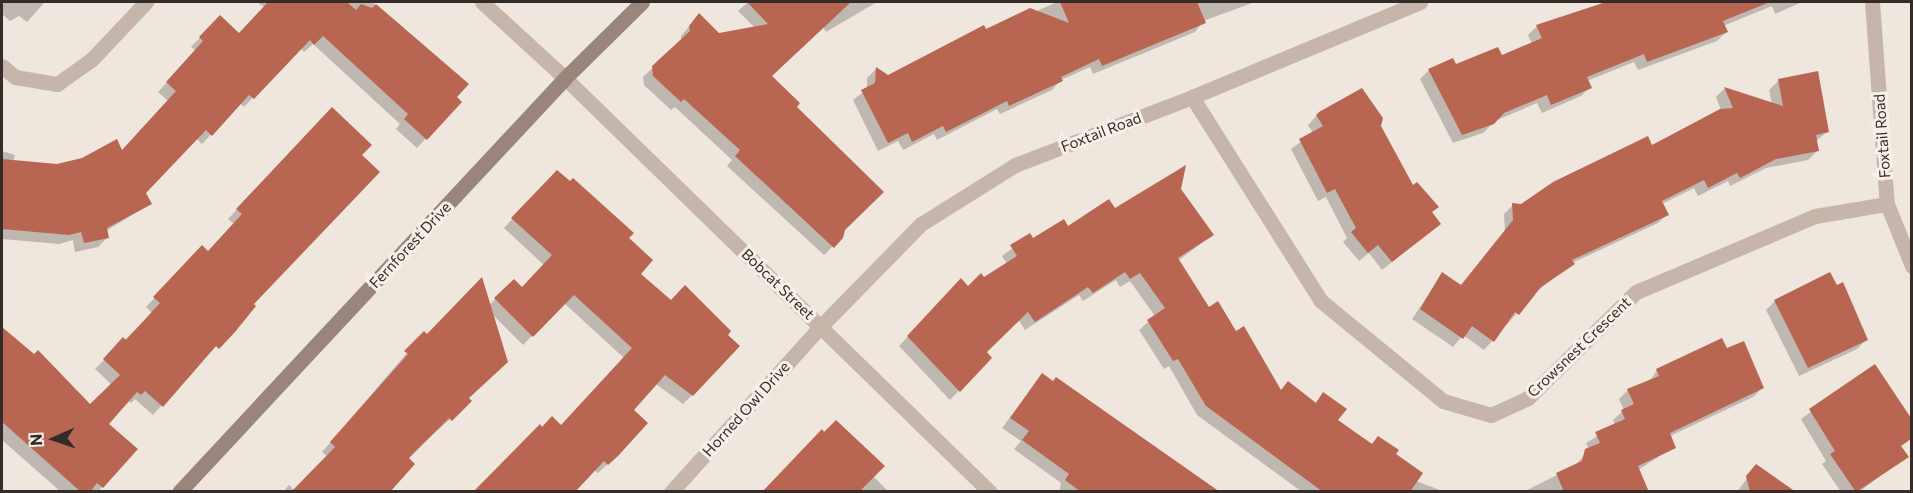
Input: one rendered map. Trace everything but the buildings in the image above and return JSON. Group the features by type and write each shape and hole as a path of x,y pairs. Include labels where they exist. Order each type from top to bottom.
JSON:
{"street":[{"path":"2,66 15,77 57,84 92,59 146,2"},
{"name":"Bobcat Street","path":"482,2 565,78 990,492"},
{"name":"Fernforest Drive","path":"179,492 565,78 642,2"},
{"name":"Foxtail Road","path":"821,326 921,224 1015,165 1192,97 1420,2"},
{"name":"Foxtail Road","path":"1872,2 1887,204 1911,266"},
{"name":"Crowsnest Crescent","path":"1192,97 1321,301 1443,401 1491,415 1528,398 1636,292 1815,216 1887,204"},
{"name":"Horned Owl Drive","path":"670,492 821,326"}]}
